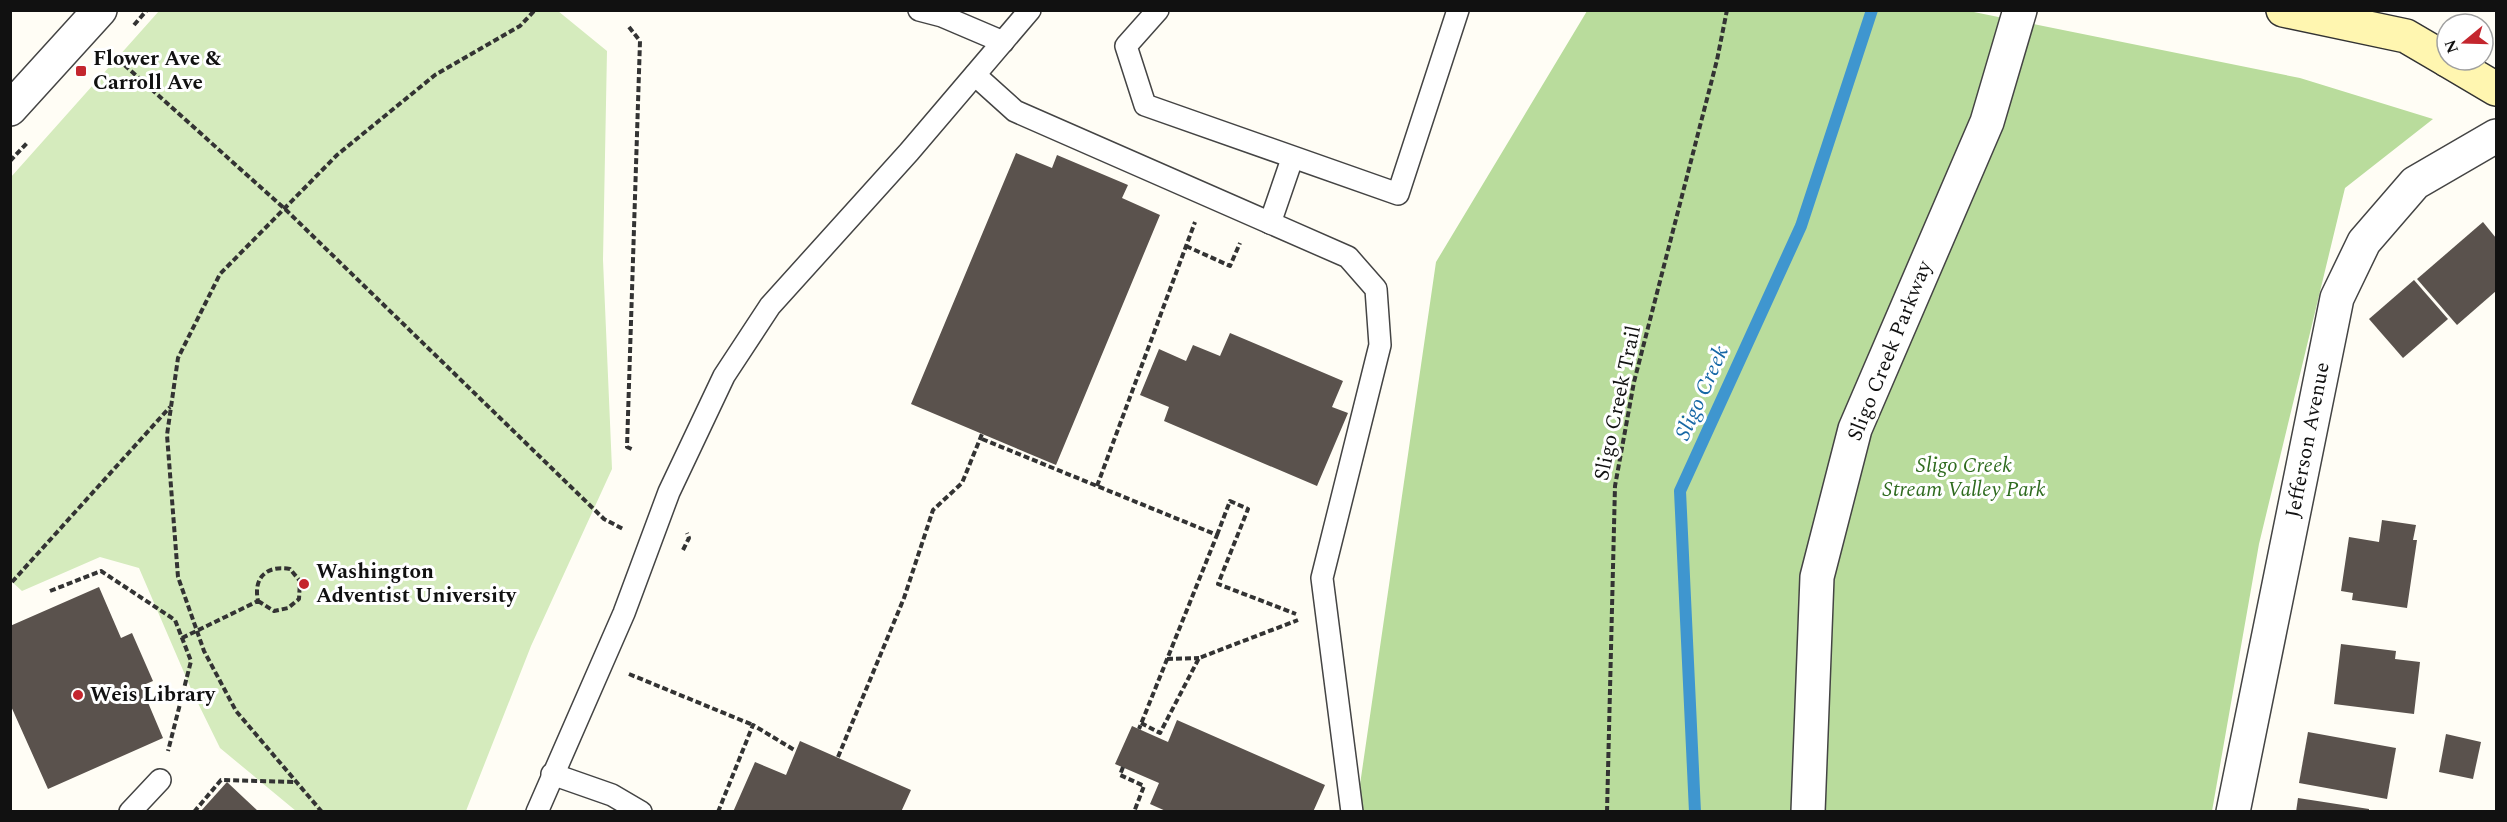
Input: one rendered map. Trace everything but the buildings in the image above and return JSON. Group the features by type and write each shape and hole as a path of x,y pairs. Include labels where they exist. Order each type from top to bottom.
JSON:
{"main road":[{"path":"2283,10 2406,36 2435,53"},
{"path":"2467,72 2496,89"}],"street":[{"name":"Sligo Creek Parkway","path":"1808,812 1817,577 1855,429 1987,122 2020,10"},
{"path":"10,109 90,21"},
{"name":"Jefferson Avenue","path":"2234,812 2337,298 2364,242 2415,183 2496,136"}],"lane":[{"path":"919,10 942,16 1003,42"},
{"path":"537,812 624,613 669,492 724,376 770,306 1030,10"},
{"path":"1158,10 1126,46 1145,105 1292,159 1398,194 1458,10"},
{"path":"975,75 1015,111 1348,257 1376,289 1380,345 1323,578 1352,812"},
{"path":"1261,219 1292,159"},
{"path":"552,774 612,795 641,812"},
{"path":"130,812 160,780"}],"path":[{"path":"322,812 236,711 204,651 178,577 167,435 178,358 220,274 336,155 435,75 520,26 535,10"},
{"name":"Sligo Creek Trail","path":"1607,812 1615,486 1634,382 1714,72 1727,10"},
{"path":"90,21 110,52 285,209 604,519 651,543"},
{"path":"629,27 640,41 627,447 634,450"},
{"path":"1097,486 1206,195"},
{"path":"1186,246 1230,266 1261,219"},
{"path":"12,582 171,406"},
{"path":"838,757 904,598 933,510 962,483 982,437 1217,535"},
{"path":"1138,729 1230,501 1248,509 1218,584 1305,617 1198,658 1167,659"},
{"path":"278,567 290,569 300,581 299,599 288,608 274,611 258,601 255,590 258,578 268,570 278,567"},
{"path":"50,591 101,571 175,620 191,661 160,780"},
{"path":"182,638 258,601"},
{"path":"1141,723 1160,733 1198,658"},
{"path":"628,674 753,725 796,751"},
{"path":"718,812 753,725"},
{"path":"1123,767 1120,775 1144,786 1134,812"},
{"path":"194,812 221,780 297,782"}],"green space":[{"name":"Washington Adventist University","path":"159,11 558,11 607,51 603,260 612,469 531,646 466,811 296,811 220,748 192,691 139,568 100,557 22,591 11,581 11,177"},
{"name":"Sligo Creek Stream Valley Park","path":"1587,11 1969,11 2300,78 2433,119 2345,188 2259,544 2212,811 1356,812 1436,262"}],"waterway":[{"name":"Sligo Creek","path":"1695,812 1680,491 1801,226 1872,10"}],"place":[{"name":"Flower Ave & Carroll Ave","path":"81,71"},
{"name":"Washington Adventist University","path":"304,584"},
{"name":"Weis Library","path":"78,695"}]}
